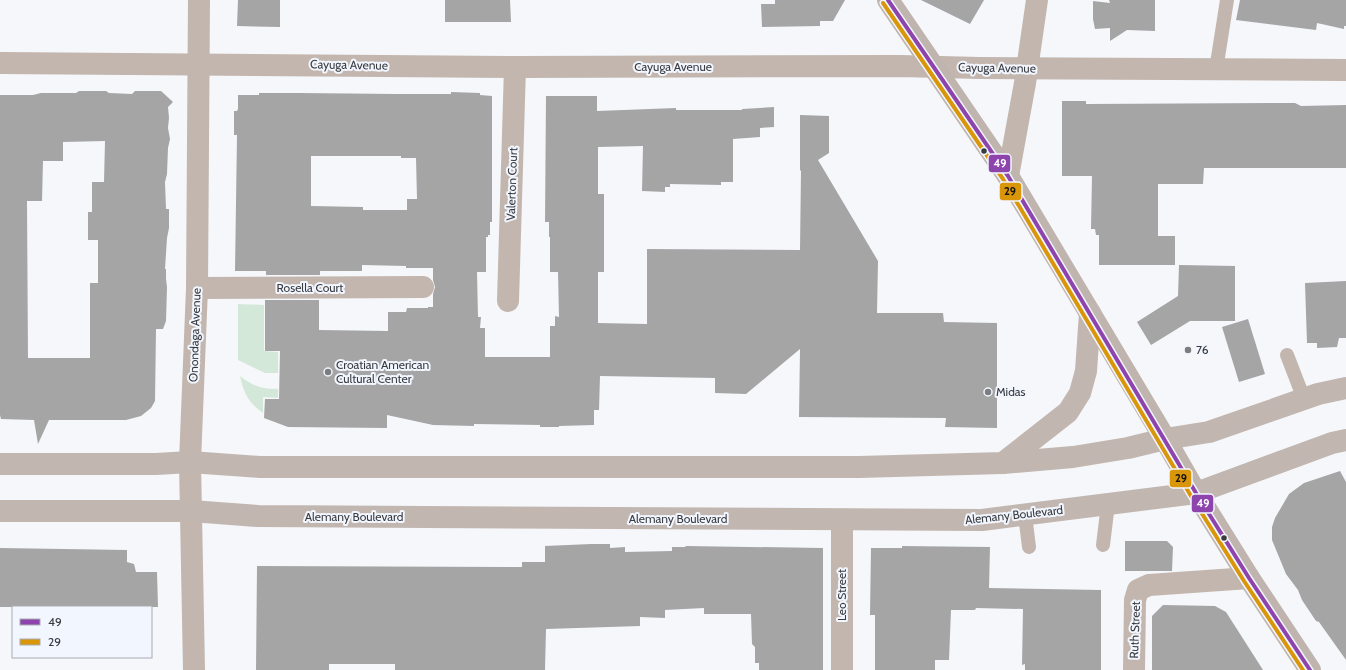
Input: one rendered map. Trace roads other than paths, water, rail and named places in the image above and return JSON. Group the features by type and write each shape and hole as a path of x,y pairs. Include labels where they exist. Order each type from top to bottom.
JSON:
{"main road":[{"path":"888,0 1008,176 1196,493 1249,578 1310,670"},
{"path":"1003,463 1068,412 1080,393 1086,371 1090,313"},
{"path":"0,464 156,464 190,462 260,467 860,468 1003,463 1073,457 1209,432 1318,394 1346,388"},
{"name":"Alemany Boulevard","path":"0,511 191,511 258,516 982,520 1196,493 1332,443 1346,440"}],"street":[{"name":"Onondaga Avenue","path":"194,670 190,462 197,288 199,0"},
{"path":"1008,176 1037,0"},
{"name":"Cayuga Avenue","path":"0,63 515,67 934,66 1216,70 1346,70"},
{"name":"Valerton Court","path":"508,301 515,67"},
{"name":"Rosella Court","path":"197,288 423,288"},
{"name":"Leo Street","path":"842,520 842,670"},
{"name":"Ruth Street","path":"1134,670 1135,600 1138,590 1149,585 1249,578"}],"lane":[{"path":"1216,70 1227,0"},
{"path":"1287,355 1304,399"},
{"path":"1103,545 1108,504"},
{"path":"1025,515 1029,547"}],"place":[{"name":"76","path":"1188,350"},
{"name":"Croatian American Cultural Center","path":"328,372"},
{"name":"Midas","path":"988,392"}]}
